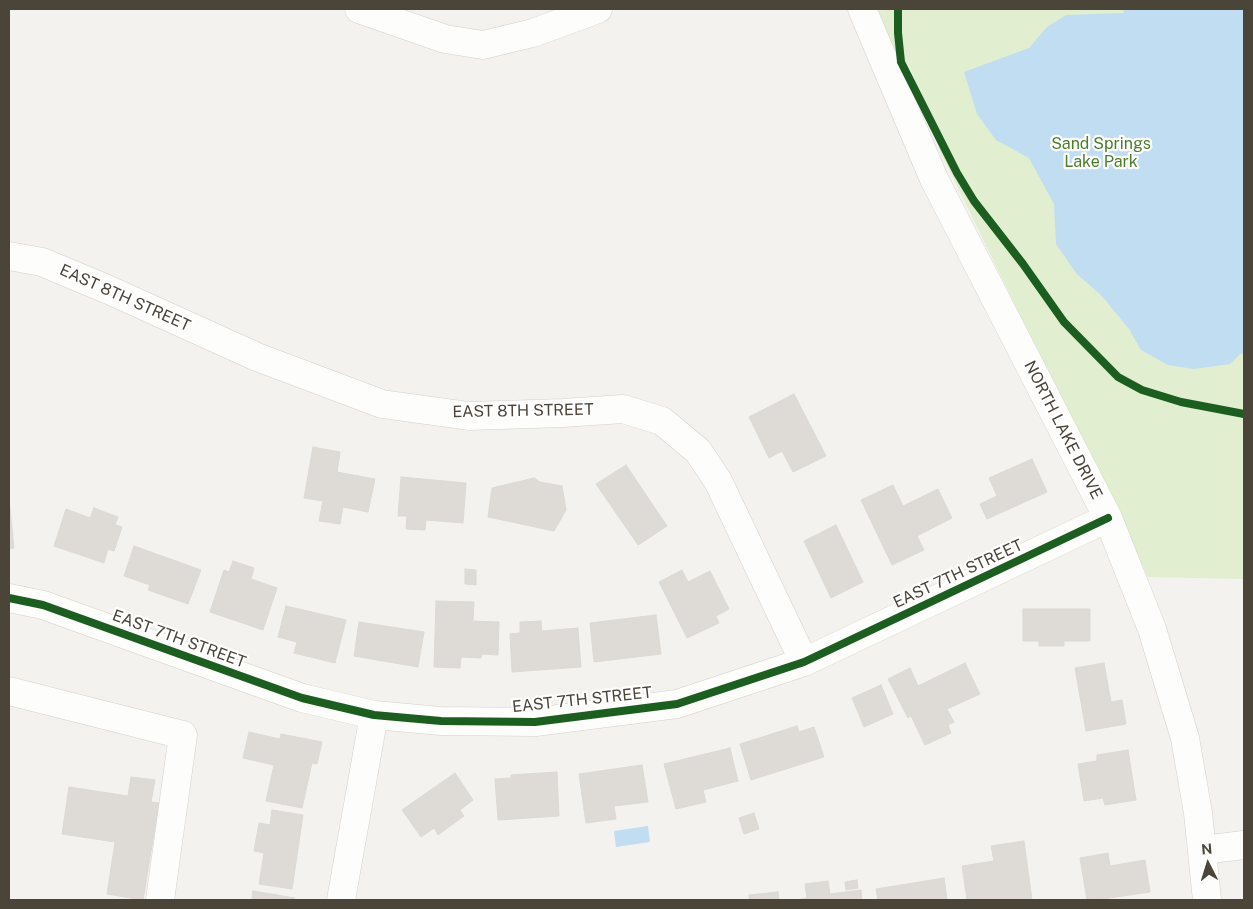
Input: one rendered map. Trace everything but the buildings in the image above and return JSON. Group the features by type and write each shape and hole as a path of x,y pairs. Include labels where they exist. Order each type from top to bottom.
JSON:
{"street":[{"path":"359,9 445,39 483,45 533,33 598,9"},
{"name":"NORTH LAKE DRIVE","path":"862,9 934,180 1108,518 1152,629 1185,738 1198,813 1207,900"},
{"name":"EAST 8TH STREET","path":"9,256 42,262 257,357 382,404 469,416 623,409 662,421 698,451 718,481 804,662"},
{"name":"EAST 7TH STREET","path":"9,598 43,605 302,698 374,715 441,721 535,722 677,704 804,662 1108,518"},
{"path":"9,690 183,735 160,900"},
{"path":"341,900 374,715"},
{"path":"1202,850 1244,844"}],"green space":[{"name":"Sand Springs Lake Park","path":"878,9 1244,9 1244,579 1148,577 939,149 942,137 908,64 893,48"}],"water":[{"path":"1123,9 1244,9 1244,354 1240,354 1230,364 1194,369 1168,365 1141,350 1129,329 1102,296 1076,273 1056,244 1054,204 1029,158 996,140 977,114 964,72 1029,48 1047,27 1066,15 1124,13"},
{"path":"648,826 650,842 616,847 614,831"}],"cycle path":[{"path":"898,9 901,62 957,173 974,201 1023,264 1064,322 1118,377 1142,390 1181,402 1244,414"},
{"path":"9,598 43,605 302,698 374,715 441,721 535,722 677,704 804,662 1108,518"}]}
